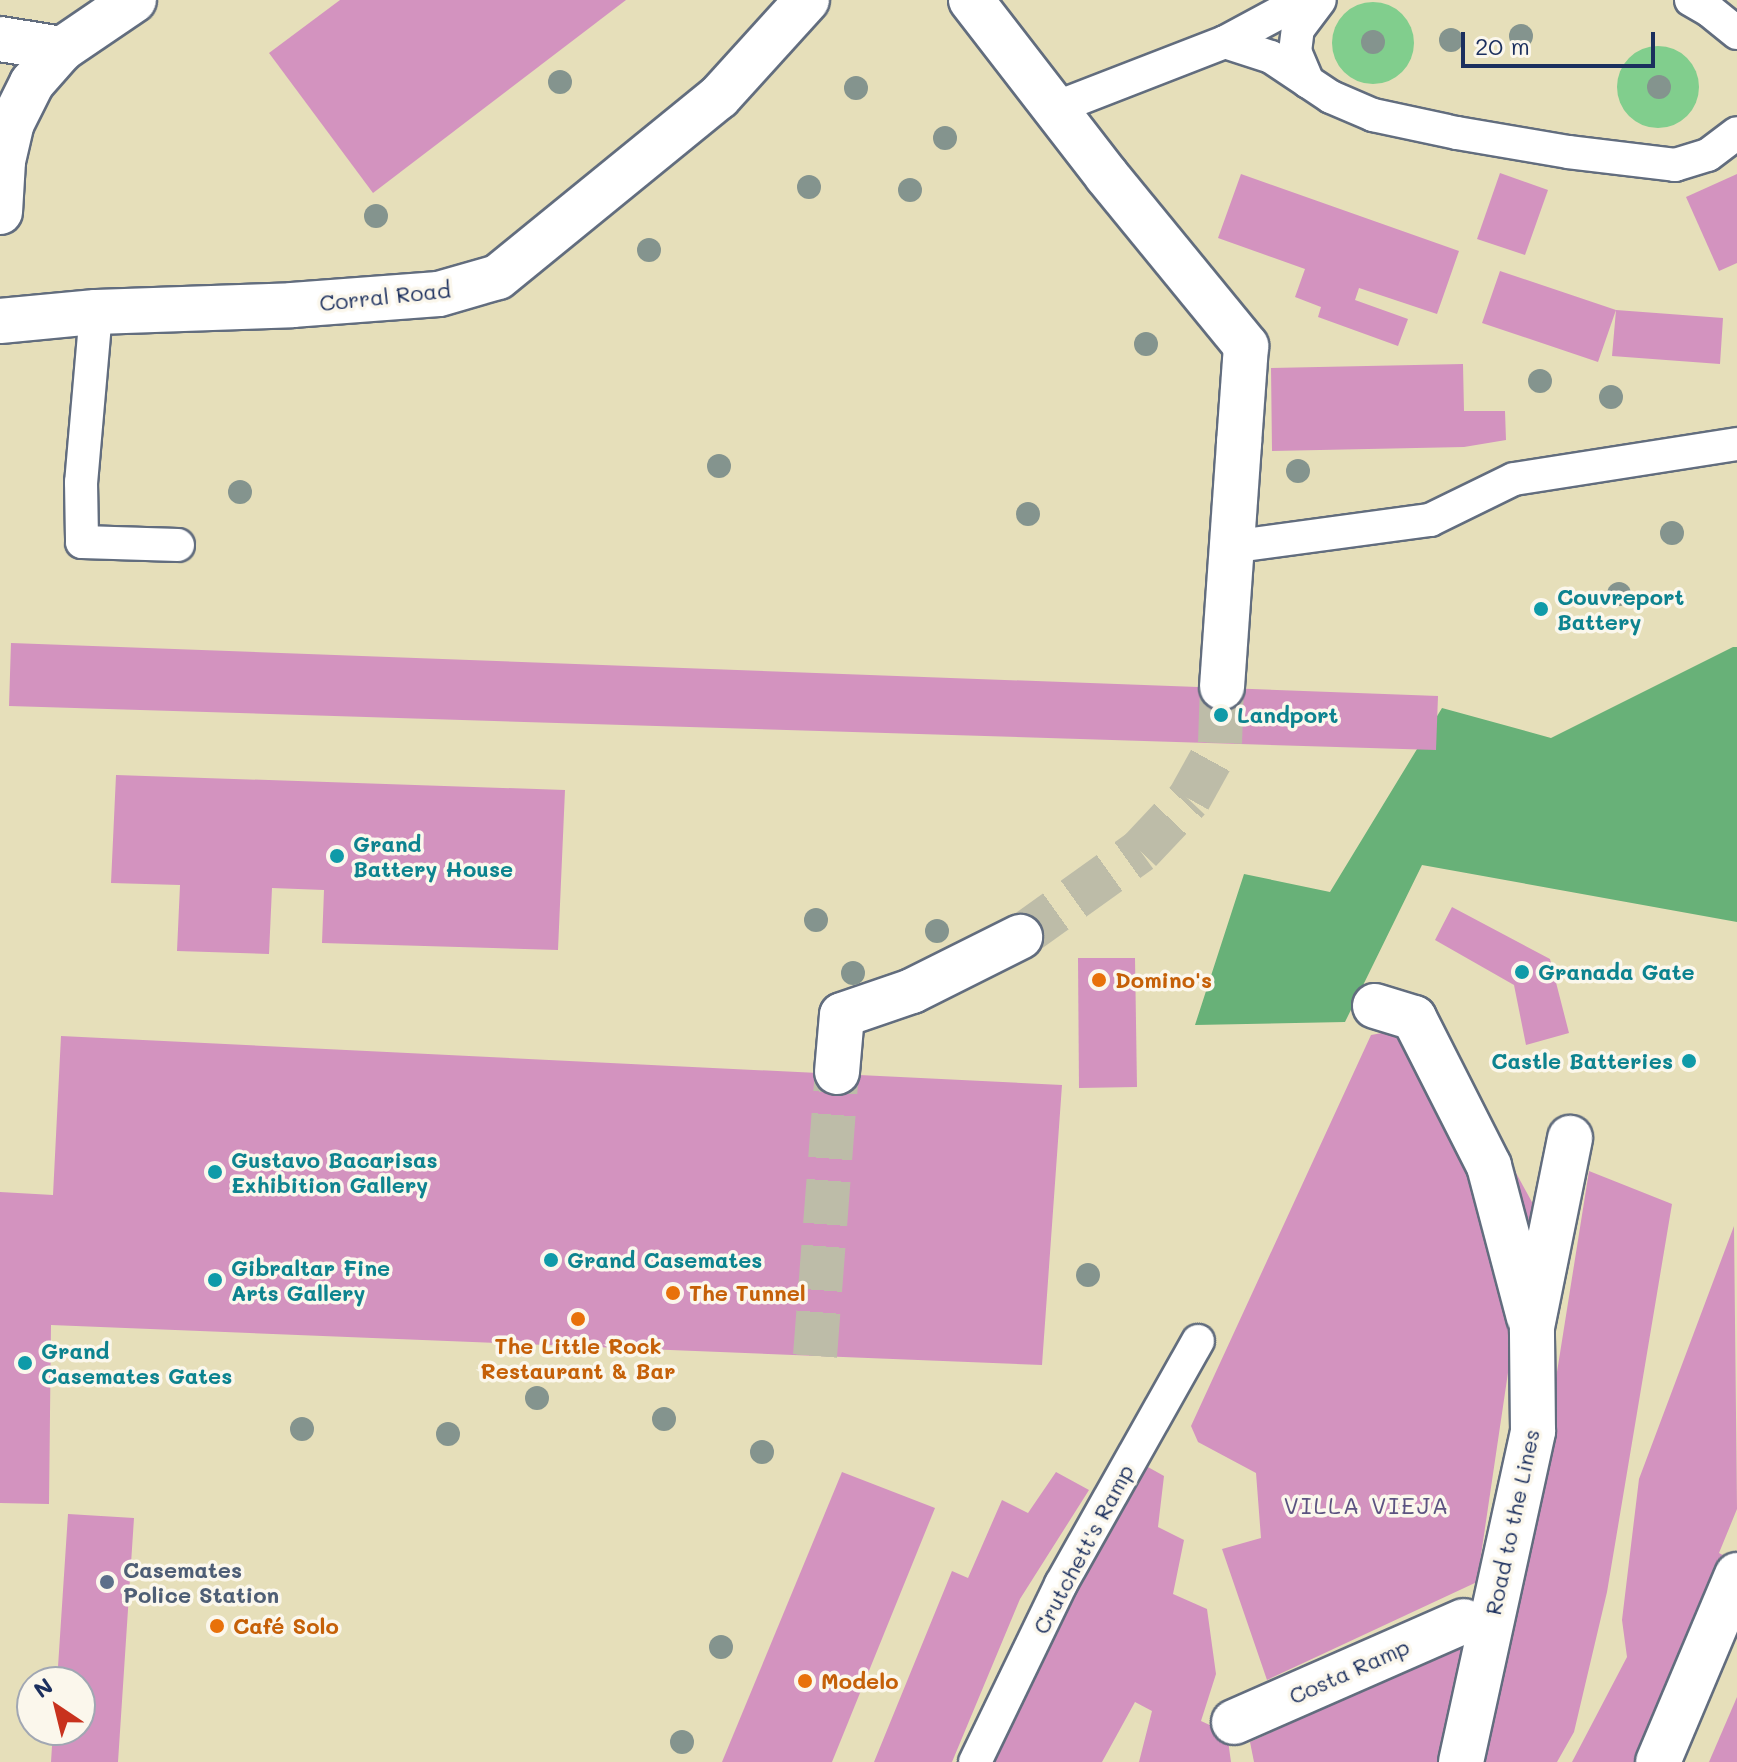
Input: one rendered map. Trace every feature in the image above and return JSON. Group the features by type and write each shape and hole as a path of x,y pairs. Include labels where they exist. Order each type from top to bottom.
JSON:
{"street":[{"path":"0,212 3,161 11,125 32,83 62,49 134,0"},
{"name":"Corral Road","path":"0,321 96,312 292,305 439,294 498,277 719,97 807,0"},
{"path":"971,0 1246,346 1222,687"},
{"path":"0,39 62,49"},
{"path":"837,1072 842,1015 912,991 1020,937"},
{"path":"1375,1006 1414,1018 1489,1166 1532,1327"},
{"name":"Road to the Lines","path":"1461,1762 1533,1431 1532,1327 1570,1138"},
{"path":"1658,1762 1737,1575"},
{"name":"Costa Ramp","path":"1234,1722 1464,1621"}],"lane":[{"path":"1055,108 1225,42 1303,0"},
{"path":"1308,82 1295,52 1298,29 1320,0"},
{"path":"1691,0 1737,33"},
{"path":"1225,42 1271,57 1331,97 1373,115 1643,163 1675,165 1708,155 1737,133"},
{"path":"96,312 81,482 82,542 178,545"},
{"path":"1230,547 1430,520 1514,479 1737,444"},
{"name":"Crutchett's Ramp","path":"975,1762 1061,1584 1198,1341"}],"green space":[{"path":"1365,2 1381,2 1396,9 1407,20 1414,43 1411,59 1402,72 1381,84 1365,84 1350,77 1339,66 1332,51 1332,35 1339,20 1350,9"},
{"path":"1650,46 1666,46 1681,52 1693,64 1699,87 1693,110 1681,122 1666,128 1650,128 1635,122 1623,110 1617,95 1617,79 1623,64 1635,52"},
{"path":"1737,647 1737,922 1422,865 1345,1022 1195,1025 1244,874 1330,892 1442,708 1551,738"}],"building":[{"path":"340,0 626,0 373,193 269,53"},
{"path":"1500,173 1548,190 1525,255 1477,239"},
{"path":"1241,174 1459,251 1437,314 1359,288 1355,300 1408,319 1398,346 1318,317 1321,307 1295,297 1305,269 1218,238"},
{"path":"1737,174 1737,263 1719,271 1686,197"},
{"path":"1500,271 1616,310 1598,362 1482,323"},
{"path":"1616,310 1723,318 1720,364 1612,356"},
{"path":"1463,364 1464,411 1505,411 1506,440 1464,447 1272,451 1271,368"},
{"path":"11,643 1438,696 1436,750 9,706"},
{"name":"Grand Battery House","path":"116,775 565,790 558,950 322,943 324,890 272,888 269,954 177,951 180,885 111,883"},
{"name":"Granada Gate","path":"1452,907 1550,959 1569,1033 1526,1045 1514,985 1435,940"},
{"path":"1078,958 1135,958 1137,1087 1079,1088"},
{"path":"1404,1029 1473,1094 1533,1204 1477,1582 1267,1680 1222,1549 1261,1538 1256,1473 1198,1442 1191,1426 1371,1035"},
{"name":"Grand Casemates","path":"61,1036 1062,1085 1042,1365 51,1325 49,1504 0,1503 0,1192 53,1195"},
{"path":"1589,1171 1672,1204 1607,1592 1574,1732 1557,1762 1479,1762 1550,1416"},
{"path":"1734,1226 1737,1509 1719,1553 1736,1562 1712,1612 1698,1607 1638,1762 1572,1762 1627,1657 1622,1620 1639,1479"},
{"path":"1139,1462 1164,1476 1158,1527 1184,1540 1173,1594 1207,1609 1216,1674 1201,1721 1227,1733 1231,1762 1139,1762 1152,1711 1135,1702 1102,1762 984,1762"},
{"path":"842,1472 935,1508 832,1762 722,1762"},
{"path":"1056,1472 1089,1490 1020,1599 952,1762 874,1762 952,1571 968,1578 1002,1500 1028,1513"},
{"path":"68,1514 134,1518 118,1762 51,1762 52,1746 96,1746 96,1666 58,1666"},
{"path":"1472,1640 1450,1762 1254,1762 1250,1742"},
{"path":"1737,1697 1737,1762 1709,1762"}],"tunnel":[{"path":"1020,937 1140,851 1189,799 1220,743 1222,687"},
{"path":"815,1356 837,1072"}],"place":[{"name":"Couvreport Battery","path":"1541,609"},
{"name":"Landport","path":"1221,715"},
{"name":"Grand Battery House","path":"337,856"},
{"name":"Granada Gate","path":"1522,972"},
{"name":"Domino's","path":"1099,980"},
{"name":"Castle Batteries","path":"1689,1061"},
{"name":"Gustavo Bacarisas Exhibition Gallery","path":"215,1172"},
{"name":"Grand Casemates","path":"551,1260"},
{"name":"Gibraltar Fine Arts Gallery","path":"215,1280"},
{"name":"The Tunnel","path":"673,1293"},
{"name":"The Little Rock Restaurant & Bar","path":"578,1319"},
{"name":"Grand Casemates Gates","path":"25,1363"},
{"name":"Casemates Police Station","path":"107,1582"},
{"name":"Café Solo","path":"217,1626"},
{"name":"Modelo","path":"805,1681"}],"district":[{"name":"VILLA VIEJA","path":"1367,1505"}]}
